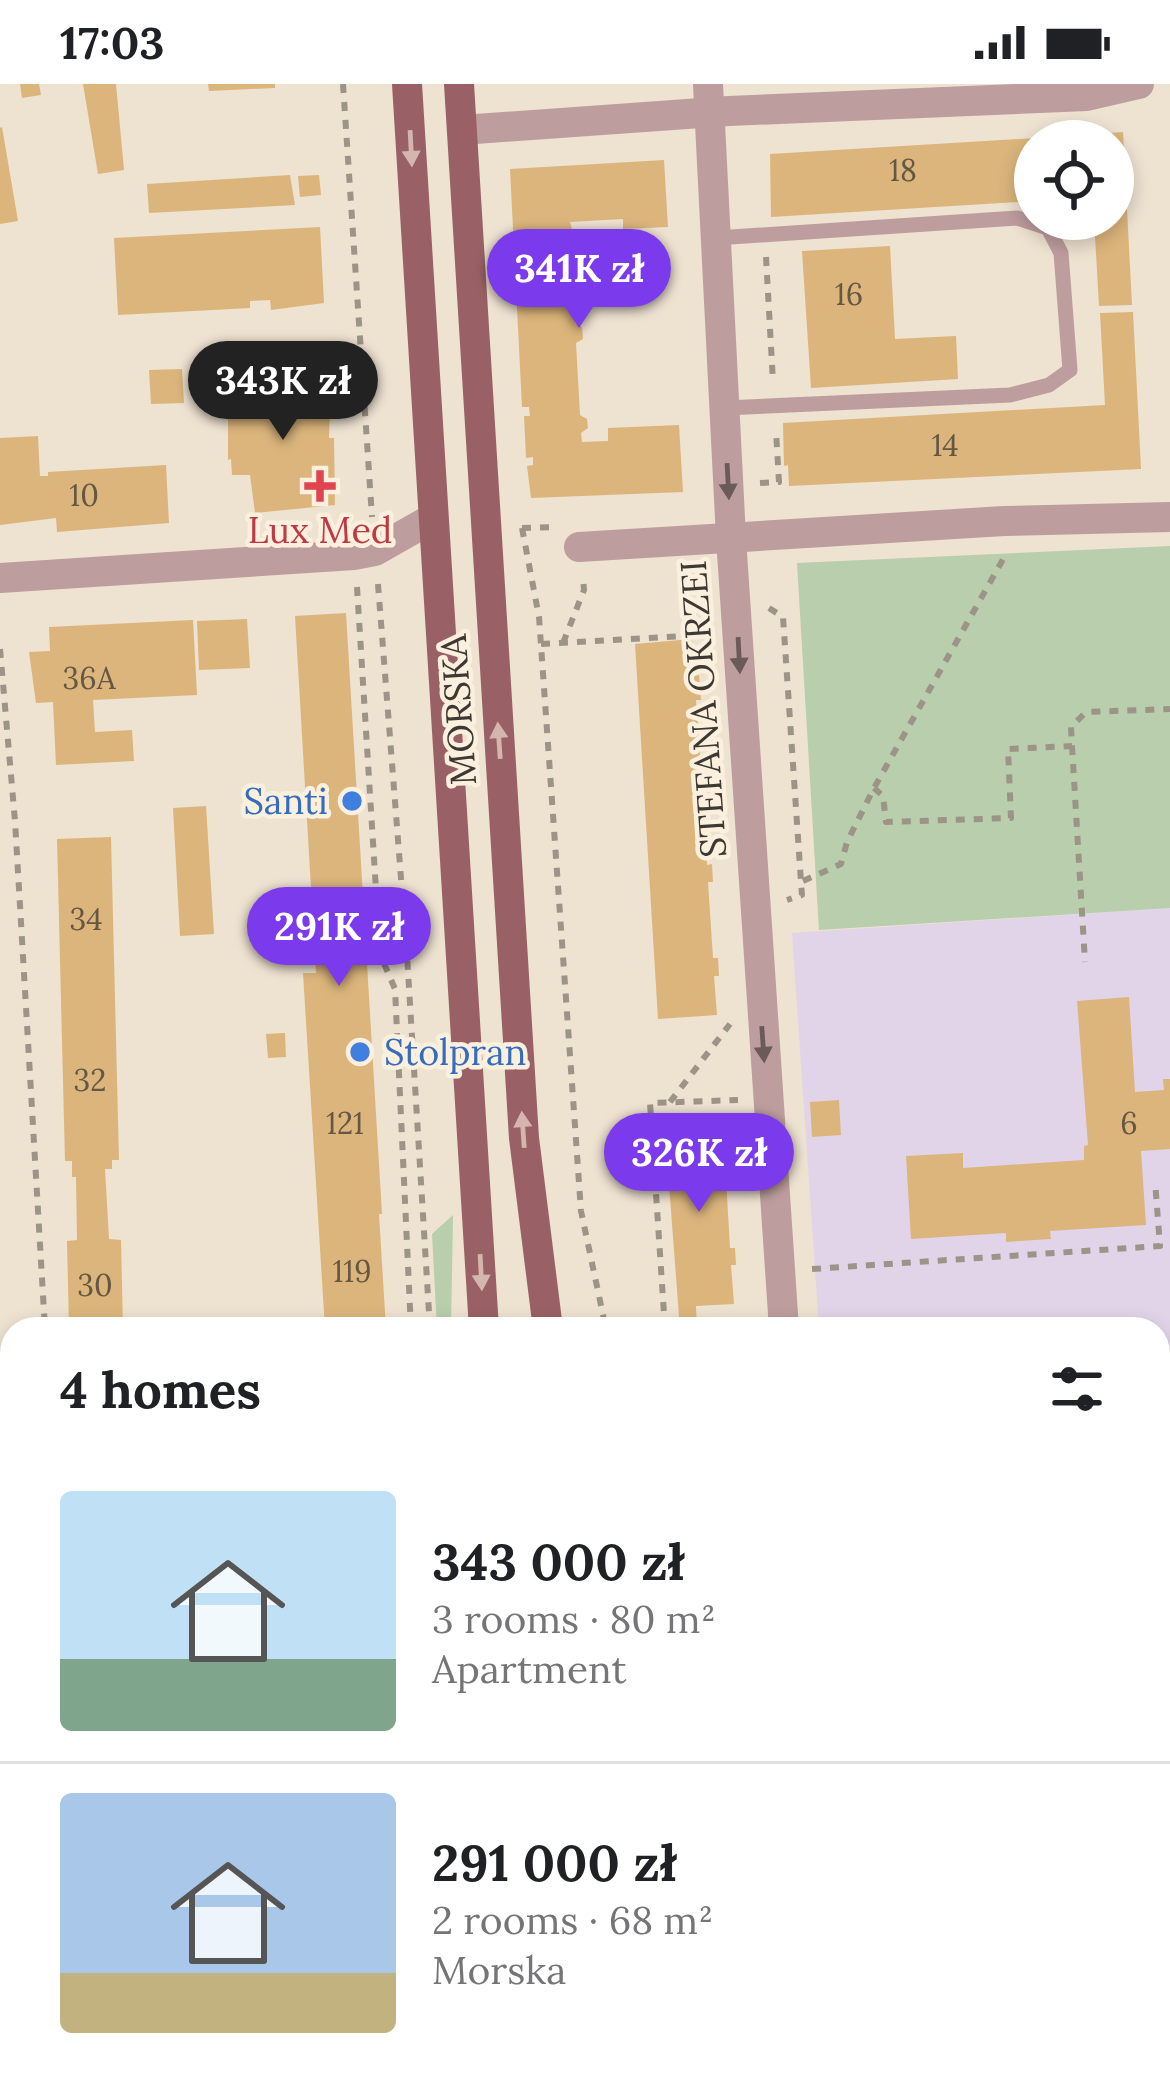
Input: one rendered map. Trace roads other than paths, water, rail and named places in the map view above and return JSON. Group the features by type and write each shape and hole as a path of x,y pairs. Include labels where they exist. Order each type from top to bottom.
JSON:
{"main road":[{"name":"MORSKA","path":"407,84 483,1317"},
{"name":"MORSKA","path":"459,84 524,1138 546,1317"}],"street":[{"path":"462,130 709,98 1088,96 1137,84"},
{"name":"STEFANA OKRZEI","path":"709,98 731,538 783,1317"},
{"path":"0,578 365,553 433,518"},
{"path":"579,547 1004,521 1170,518"}],"lane":[{"path":"716,238 1017,218 1048,227 1061,253 1070,370 1049,386 1010,395 725,408"}],"place":[{"name":"Lux Med","path":"320,486"},
{"name":"Santi","path":"352,801"},
{"name":"Stolpran","path":"360,1052"}]}
